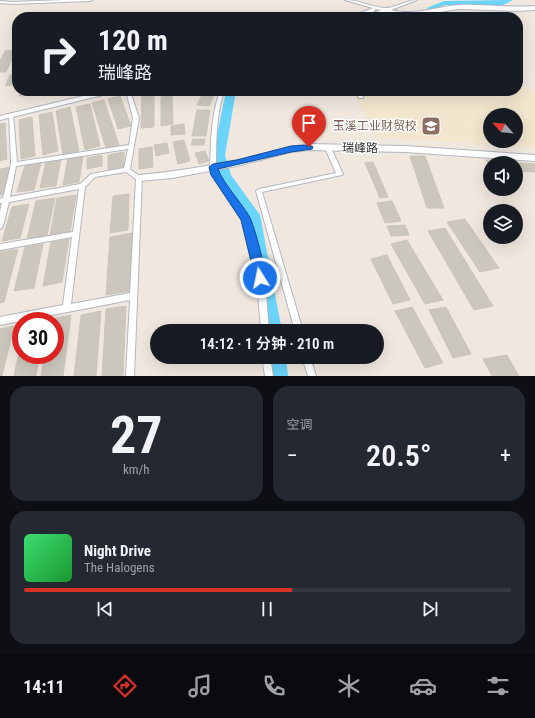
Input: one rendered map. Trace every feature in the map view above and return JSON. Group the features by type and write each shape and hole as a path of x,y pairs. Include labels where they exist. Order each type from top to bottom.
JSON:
{"street":[{"path":"0,2 12,3 90,0"},
{"path":"347,0 376,8"},
{"path":"353,0 389,12"},
{"path":"366,12 400,0"},
{"path":"383,11 415,0"},
{"path":"426,12 458,7 518,9 535,8"},
{"path":"0,113 73,96"},
{"path":"0,118 92,96"},
{"path":"127,170 136,118 129,96"},
{"path":"220,96 216,116 214,172 246,219 258,264 264,324"},
{"path":"0,226 14,164 11,115"},
{"path":"14,164 130,147"},
{"path":"297,324 259,191 340,174 328,148"},
{"name":"瑞峰路","path":"139,178 172,175 225,165 291,149 405,149 535,158"},
{"path":"0,201 82,186 93,175 127,170 139,178 130,376"},
{"path":"67,308 82,186"},
{"path":"0,247 76,234"},
{"path":"0,321 133,296"},
{"path":"267,364 269,376"},
{"path":"308,364 312,376"}],"shaded area":[{"name":"玉溪工业财贸校","path":"523,87 535,90 535,148 523,147 523,108 483,108 483,144 377,137 355,96 523,96"}],"building":[{"path":"12,50 12,59 6,72 0,72 0,61 5,51"},
{"path":"10,75 12,75 12,85 5,86"},
{"path":"120,96 131,126 118,129 108,99"},
{"path":"142,96 154,96 154,127 141,128"},
{"path":"172,96 173,124 161,126 161,97"},
{"path":"202,96 214,96 209,106 197,105"},
{"path":"104,100 119,145 106,148 92,103"},
{"path":"90,104 100,146 85,150 76,107"},
{"path":"70,107 79,151 63,155 56,111"},
{"path":"197,110 210,110 206,136 192,136"},
{"path":"52,112 58,151 43,155 39,115"},
{"path":"32,117 35,156 21,159 19,120"},
{"path":"5,123 7,159 0,161 0,124"},
{"path":"184,124 185,134 171,135 171,126"},
{"path":"193,139 205,139 204,145 191,145"},
{"path":"184,140 190,161 178,164 173,142"},
{"path":"167,143 169,153 156,156 154,145"},
{"path":"152,147 153,167 139,169 139,149"},
{"path":"205,151 209,161 199,164 195,153"},
{"path":"124,152 124,168 108,171 108,155"},
{"path":"102,155 102,166 87,169 87,158"},
{"path":"83,156 79,182 63,185 68,158"},
{"path":"410,156 425,156 444,208 427,208"},
{"path":"61,159 56,186 40,188 46,161"},
{"path":"373,162 388,197 380,198 365,163"},
{"path":"41,163 34,190 17,192 25,165"},
{"path":"523,163 535,164 535,172 523,171"},
{"path":"11,167 4,195 0,195 0,169"},
{"path":"129,194 128,230 110,233 113,196"},
{"path":"76,195 70,232 50,235 57,198"},
{"path":"55,198 47,236 27,239 36,201"},
{"path":"392,201 401,221 385,223 377,203"},
{"path":"29,204 20,238 2,241 12,207"},
{"path":"465,219 499,268 480,272 447,222"},
{"path":"405,225 409,235 391,236 387,226"},
{"path":"445,228 493,306 474,310 428,231"},
{"path":"132,233 130,291 106,295 110,237"},
{"path":"69,239 62,282 43,286 51,242"},
{"path":"407,240 443,300 425,304 391,244"},
{"path":"43,244 34,288 14,291 25,247"},
{"path":"18,249 4,302 0,303 0,252"},
{"path":"387,255 410,300 393,304 371,259"},
{"path":"126,306 123,376 102,376 106,309"},
{"path":"412,307 443,363 425,368 395,311"},
{"path":"446,307 471,354 453,358 429,310"},
{"path":"101,311 96,376 74,376 81,315"},
{"path":"71,315 63,376 41,376 43,364 64,364 64,316"},
{"path":"12,326 12,334 2,376 0,376 0,329"},
{"path":"507,355 519,376 492,376 483,359"},
{"path":"17,364 38,364 36,376 14,376"}],"waterway":[{"path":"431,8 444,3 503,3 509,0"},
{"path":"230,96 219,155 225,176 253,215 272,324"},
{"path":"277,364 278,376"}],"place":[{"name":"玉溪工业财贸校","path":"431,126"}],"route":[{"path":"260,278 258,264 246,219 214,172 213,167 237,163 266,154 309,147"}]}
